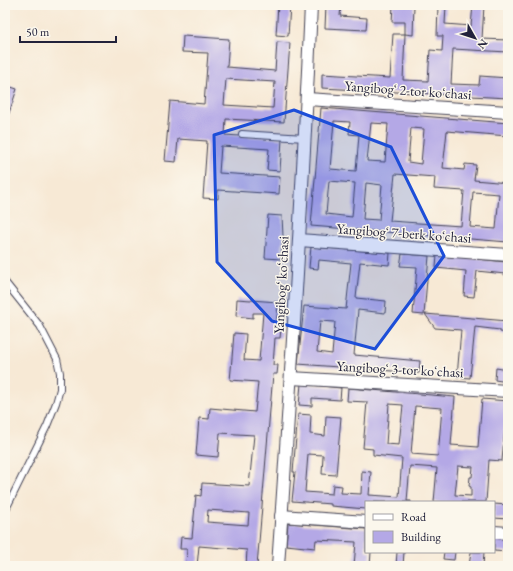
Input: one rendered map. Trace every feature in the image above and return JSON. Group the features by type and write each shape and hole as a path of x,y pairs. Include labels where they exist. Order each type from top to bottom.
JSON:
{"street":[{"name":"Yangibogʻ koʻchasi","path":"278,566 291,378 311,5"},
{"name":"Yangibogʻ 2-tor koʻchasi","path":"307,99 508,112"},
{"name":"Yangibogʻ 7-berk koʻchasi","path":"299,240 508,255"},
{"name":"Yangibogʻ 3-tor koʻchasi","path":"291,378 508,391"},
{"path":"281,516 365,522"},
{"path":"495,532 508,533"}],"lane":[{"path":"242,134 305,138"},
{"path":"5,282 40,326 49,342 57,359 60,389 47,426 5,511"}],"highlighted area":[{"path":"294,110 391,147 444,256 375,349 272,321 217,262 214,135"}],"building":[{"path":"278,5 290,5 288,36 276,35"},
{"path":"326,5 341,5 340,16 367,18 366,30 325,28"},
{"path":"393,5 414,5 413,35 405,34 405,22 392,22"},
{"path":"438,5 446,5 445,24 471,26 473,5 484,5 482,39 508,40 508,52 453,49 451,84 479,85 480,76 508,78 508,98 322,88 322,74 390,78 393,34 405,34 403,80 428,81 430,50 442,51 443,36 437,36"},
{"path":"183,36 229,39 227,67 275,71 277,42 290,43 284,122 226,119 225,135 282,139 280,171 267,170 269,149 221,146 219,173 280,177 279,194 218,190 218,199 203,198 207,141 178,139 176,162 165,161 170,101 204,104 208,53 182,52","holes":["226,79 275,82 273,108 224,105"]},
{"path":"5,85 17,89 5,125"},
{"path":"321,108 508,123 508,136 447,131 443,168 464,170 465,164 476,165 474,180 508,183 508,242 311,226","holes":["334,121 350,122 349,134 359,135 356,171 330,169","371,123 388,124 385,162 367,161","411,128 424,129 421,164 408,162","395,174 435,177 434,189 464,191 461,226 390,221","329,181 355,183 352,217 326,214","366,183 382,185 379,220 363,219","473,192 499,194 496,229 470,227"]},
{"path":"268,215 282,216 283,236 281,259 265,258"},
{"path":"311,247 390,253 389,265 360,262 356,298 386,301 385,313 358,310 354,355 420,361 419,373 298,364 304,306 346,309 351,263 319,260 318,269 309,268","holes":["320,321 335,322 332,354 317,352"]},
{"path":"402,254 429,256 424,315 413,314 417,267 400,266"},
{"path":"437,255 506,262 506,259 508,259 508,276 505,276 505,274 477,271 474,297 464,296 466,271 436,268"},
{"path":"237,299 278,302 276,329 281,329 280,338 275,338 273,365 278,365 277,374 273,374 257,566 246,566 247,550 199,546 197,566 186,566 187,549 180,549 181,537 192,538 196,495 201,496 202,483 249,486 254,435 220,433 218,457 196,455 199,418 209,419 210,408 255,412 258,382 230,380 234,333 246,334 244,360 259,361 263,313 253,313 253,318 236,316","holes":["208,510 249,513 248,525 207,522"]},
{"path":"425,314 508,321 508,333 500,332 500,330 475,327 470,378 457,377 461,330 435,328"},
{"path":"496,368 508,370 508,382 495,380"},
{"path":"301,384 341,388 340,400 312,398 312,406 299,405"},
{"path":"348,388 455,397 451,445 478,447 482,399 508,401 508,415 506,414 502,461 489,460 486,501 434,501 437,468 410,466 407,501 365,501 365,509 331,506 331,504 292,501 298,414 311,415 310,434 325,436 326,416 341,417 336,475 322,474 323,455 308,454 305,492 332,494 333,485 342,486 341,493 361,494 362,471 371,472 369,495 399,497 402,458 373,455 373,449 363,448 367,402 347,401","holes":["389,404 403,405 399,445 386,444","415,406 442,408 438,456 411,454","458,466 473,467 469,486 471,487 471,496 455,495"]},
{"path":"495,504 508,505 508,519 495,518"},
{"path":"288,523 365,529 365,553 371,553 370,566 354,566 356,542 316,540 315,548 286,545"},
{"path":"495,538 508,539 508,552 495,551"},
{"path":"397,553 404,553 403,566 396,566"},
{"path":"444,553 455,553 454,560 443,559"},
{"path":"471,553 484,553 483,566 469,566"}]}
